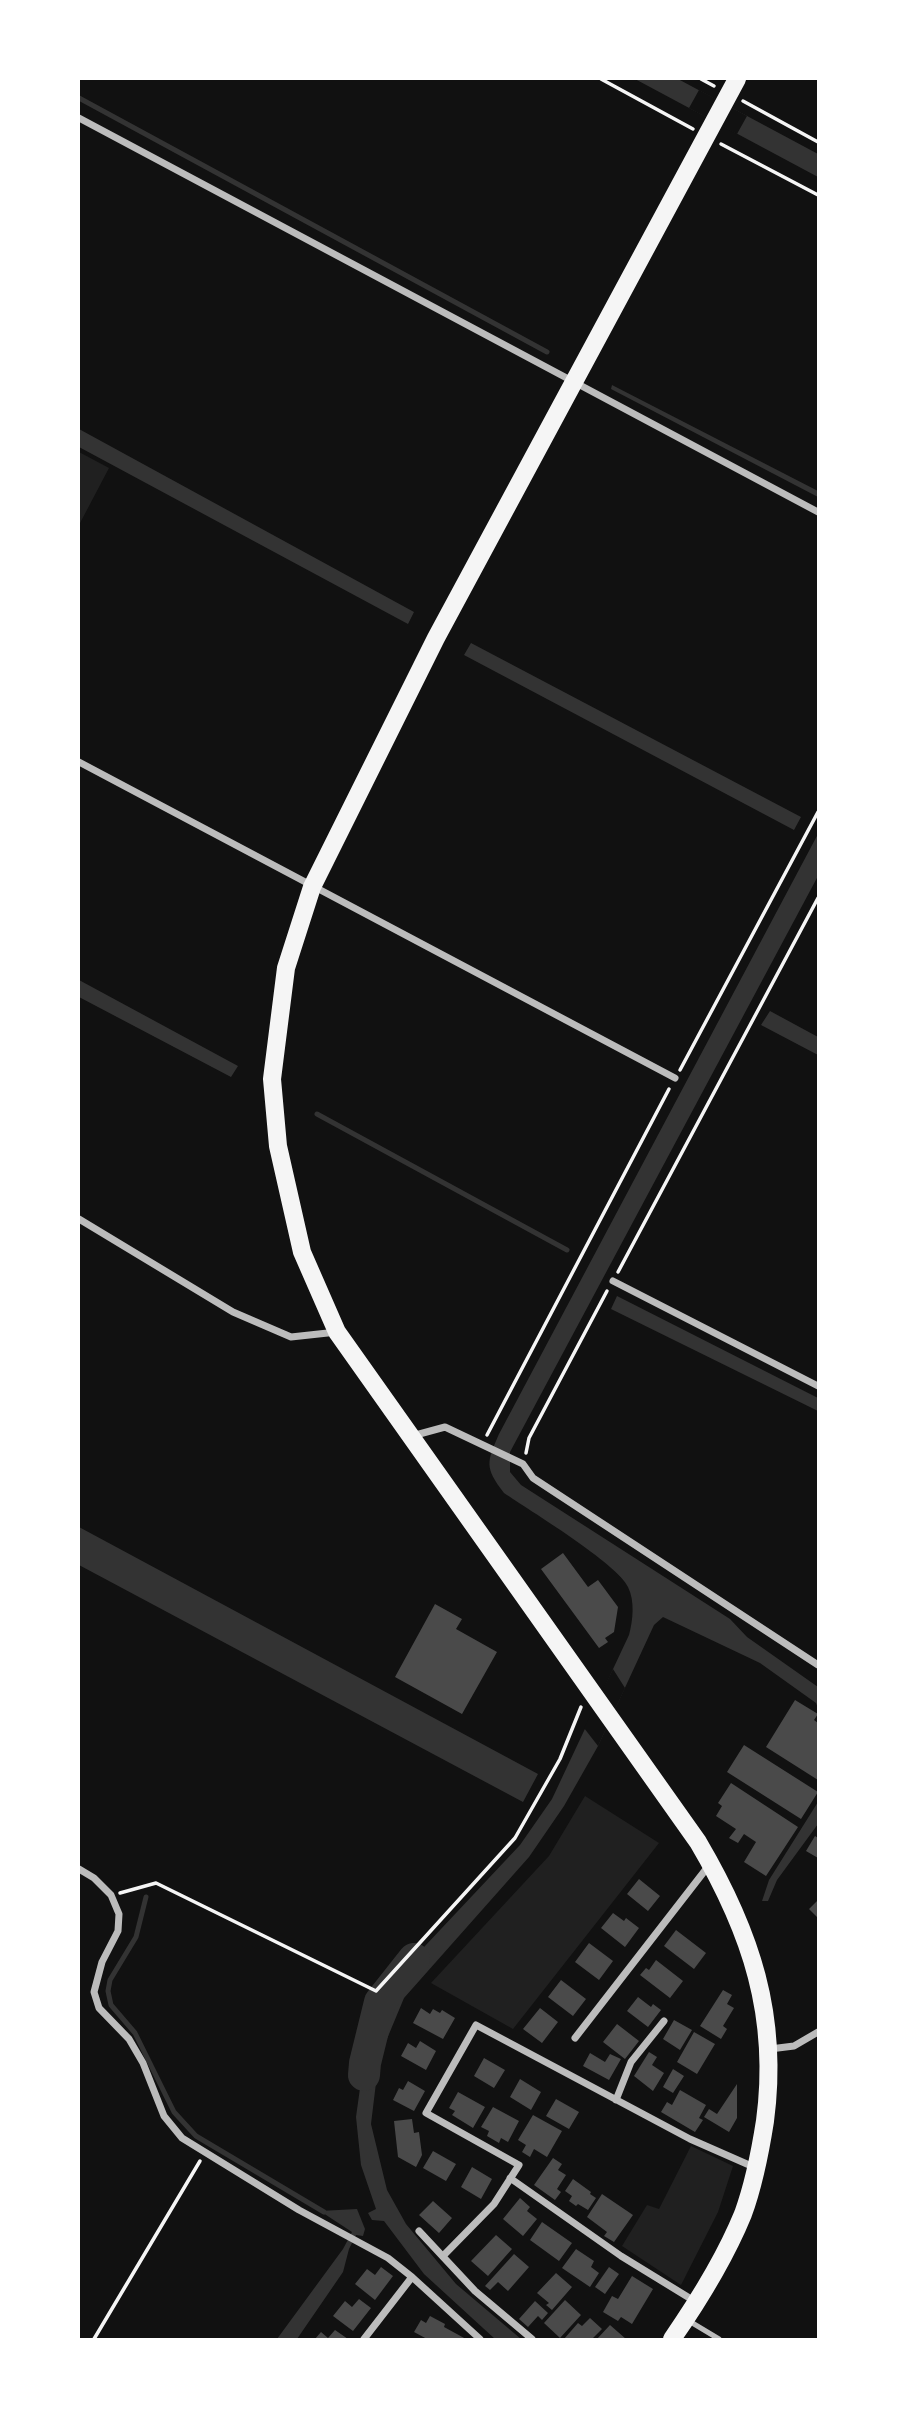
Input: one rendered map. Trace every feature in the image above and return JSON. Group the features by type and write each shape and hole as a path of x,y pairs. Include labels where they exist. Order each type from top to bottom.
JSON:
{"main road":[{"path":"672,2339 698,2303 743,2214 757,2168 769,2087 769,2049 762,1997 749,1949 730,1901 710,1863 337,1332 302,1251 278,1146 272,1079 286,968 312,887 436,638 733,86"}],"street":[{"path":"79,118 818,512"},
{"path":"79,762 675,1078"},
{"path":"79,1219 233,1311 291,1337 337,1332"},
{"path":"613,1281 818,1385"},
{"path":"412,1436 445,1427 523,1464 533,1478 818,1665"},
{"path":"575,2038 710,1863"},
{"path":"79,1869 94,1878 111,1895 120,1914 118,1931 102,1962 94,1992 99,2008 129,2039 143,2063 164,2116 182,2138 388,2259 412,2277 480,2339"},
{"path":"616,2100 631,2062 664,2021"},
{"path":"443,2256 494,2204 519,2165 426,2113 476,2025 690,2139 757,2168"},
{"path":"769,2049 794,2046 818,2032"},
{"path":"510,2178 621,2256 698,2303"},
{"path":"419,2231 475,2291 532,2339"},
{"path":"364,2339 412,2277"}],"lane":[{"path":"686,2319 719,2339"}],"path":[{"path":"701,79 733,86 818,142"},
{"path":"482,1443 818,811"},
{"path":"523,1464 529,1438 818,898"},
{"path":"111,1895 156,1883 376,1992 515,1838 560,1759 580,1708 592,1693"},
{"path":"94,2339 204,2153"}],"shaded area":[{"path":"635,79 678,79 818,154 818,177"},
{"path":"612,385 818,491 818,497 611,389"},
{"path":"79,429 414,612 408,624 79,447"},
{"path":"79,452 109,468 79,525"},
{"path":"471,643 801,817 794,830 464,655"},
{"path":"818,834 818,876 510,1452 510,1472 521,1485 730,1619 747,1637 818,1687 818,1708 816,1703 760,1663 663,1617 654,1625 598,1746 564,1806 529,1857 404,1998 379,2058 371,2124 387,2190 406,2224 456,2284 521,2339 495,2339 424,2274 384,2221 372,2220 368,2213 376,2209 361,2165 356,2117 365,2052 393,1980 520,1845 552,1799 629,1635 633,1611 630,1592 621,1577 552,1524 504,1493 490,1470 490,1458 499,1434"},
{"path":"79,980 238,1066 231,1077 79,997"},
{"path":"770,1011 818,1037 818,1055 761,1025"},
{"path":"617,1296 818,1398 818,1411 611,1309"},
{"path":"79,1527 538,1774 523,1802 79,1565"},
{"path":"585,1796 659,1843 513,2029 431,1983 549,1856"},
{"path":"818,1802 818,1824 777,1880 768,1901 762,1901 769,1880"},
{"path":"691,2146 733,2166 718,2212 681,2285 622,2246 647,2205 659,2209"},
{"path":"357,2209 365,2229 363,2236 356,2235 343,2272 297,2339 277,2339 343,2249 352,2232 320,2211"}],"pier":[{"path":"699,90 747,116 737,134 689,108"},
{"path":"613,1669 625,1688 598,1746 584,1728"}],"building":[{"path":"563,1553 588,1587 598,1580 618,1607 614,1632 605,1638 608,1642 599,1648 541,1569"},
{"path":"435,1604 462,1619 456,1629 497,1652 462,1714 395,1677"},
{"path":"795,1700 818,1714 814,1720 818,1723 818,1780 766,1747"},
{"path":"744,1745 818,1792 801,1819 727,1772"},
{"path":"731,1783 798,1827 766,1876 744,1862 756,1842 744,1834 738,1843 729,1838 736,1829 716,1816 722,1806 718,1803"},
{"path":"815,1836 818,1838 818,1858 806,1851"},
{"path":"639,1879 660,1896 648,1911 627,1894"},
{"path":"818,1900 818,1918 809,1909"},
{"path":"613,1913 624,1921 626,1918 639,1928 625,1947 601,1928"},
{"path":"676,1930 706,1953 694,1969 664,1946"},
{"path":"589,1943 613,1961 599,1980 575,1962"},
{"path":"656,1960 683,1981 670,1998 640,1975 646,1968 649,1970"},
{"path":"561,1980 586,1999 573,2016 548,1997"},
{"path":"723,1990 732,1995 727,2004 734,2008 723,2026 727,2029 721,2039 700,2026"},
{"path":"638,1997 651,2007 653,2004 661,2010 648,2027 627,2011"},
{"path":"421,2008 430,2014 433,2009 440,2013 442,2010 455,2018 443,2039 413,2023"},
{"path":"540,2008 558,2022 542,2043 523,2029"},
{"path":"674,2020 692,2030 680,2050 663,2039"},
{"path":"617,2024 639,2041 625,2059 603,2042"},
{"path":"694,2032 715,2044 697,2074 677,2062"},
{"path":"420,2041 436,2051 426,2070 401,2056 408,2043 416,2048"},
{"path":"649,2052 657,2057 652,2065 664,2073 653,2091 634,2076"},
{"path":"590,2053 605,2062 610,2054 621,2059 609,2080 583,2066"},
{"path":"484,2058 505,2070 494,2088 474,2076"},
{"path":"673,2069 684,2076 673,2093 663,2087"},
{"path":"520,2079 541,2092 531,2110 510,2097"},
{"path":"408,2081 425,2091 414,2111 393,2100 399,2088 403,2090"},
{"path":"737,2084 737,2118 729,2132 704,2117 709,2109 717,2114"},
{"path":"680,2090 706,2105 699,2118 703,2120 695,2132 661,2112 667,2102 672,2105"},
{"path":"458,2092 485,2107 473,2128 452,2115 455,2111 449,2108"},
{"path":"556,2099 579,2112 569,2129 546,2116"},
{"path":"493,2107 519,2121 508,2142 501,2138 499,2143 487,2136 489,2131 481,2127"},
{"path":"533,2115 562,2131 547,2157 534,2149 530,2157 522,2152 526,2145 518,2140"},
{"path":"412,2119 414,2133 419,2132 422,2155 416,2167 398,2157 394,2121"},
{"path":"433,2151 456,2164 446,2181 423,2168"},
{"path":"553,2158 562,2164 558,2170 566,2175 557,2189 561,2192 555,2200 534,2185"},
{"path":"472,2167 492,2179 481,2199 461,2187"},
{"path":"573,2179 596,2198 588,2210 569,2201 572,2196 565,2191"},
{"path":"602,2194 633,2215 614,2242 604,2236 607,2232 587,2217"},
{"path":"520,2198 530,2207 527,2211 537,2219 523,2236 503,2219"},
{"path":"433,2201 452,2218 439,2233 419,2215"},
{"path":"542,2222 572,2243 559,2261 530,2240"},
{"path":"496,2235 512,2249 488,2276 471,2261"},
{"path":"576,2249 594,2261 591,2267 599,2273 590,2287 562,2268"},
{"path":"514,2254 529,2267 508,2291 498,2282 490,2290 485,2286"},
{"path":"381,2267 393,2276 375,2300 355,2284 367,2269 375,2275"},
{"path":"609,2267 619,2274 605,2294 595,2287"},
{"path":"556,2273 572,2287 552,2310 546,2305 549,2303 537,2293"},
{"path":"632,2276 653,2289 632,2324 621,2317 618,2321 603,2312 612,2296 618,2299"},
{"path":"359,2299 371,2308 353,2331 333,2316 345,2301 352,2307"},
{"path":"565,2300 581,2315 560,2338 544,2323"},
{"path":"535,2301 548,2313 542,2320 538,2316 528,2327 519,2319"},
{"path":"430,2316 466,2339 427,2339 414,2332 421,2320 426,2323"},
{"path":"590,2318 602,2329 592,2339 564,2339 578,2323 582,2326"},
{"path":"610,2325 626,2339 597,2339"},
{"path":"335,2330 348,2339 315,2339 321,2332 328,2338"}],"waterway":[{"path":"79,98 547,352"},
{"path":"317,1114 567,1250"},
{"path":"146,1897 136,1937 110,1980 108,1991 111,2005 135,2033 174,2112 196,2136 324,2212"},
{"path":"364,2075 380,2002 414,1959"}]}
